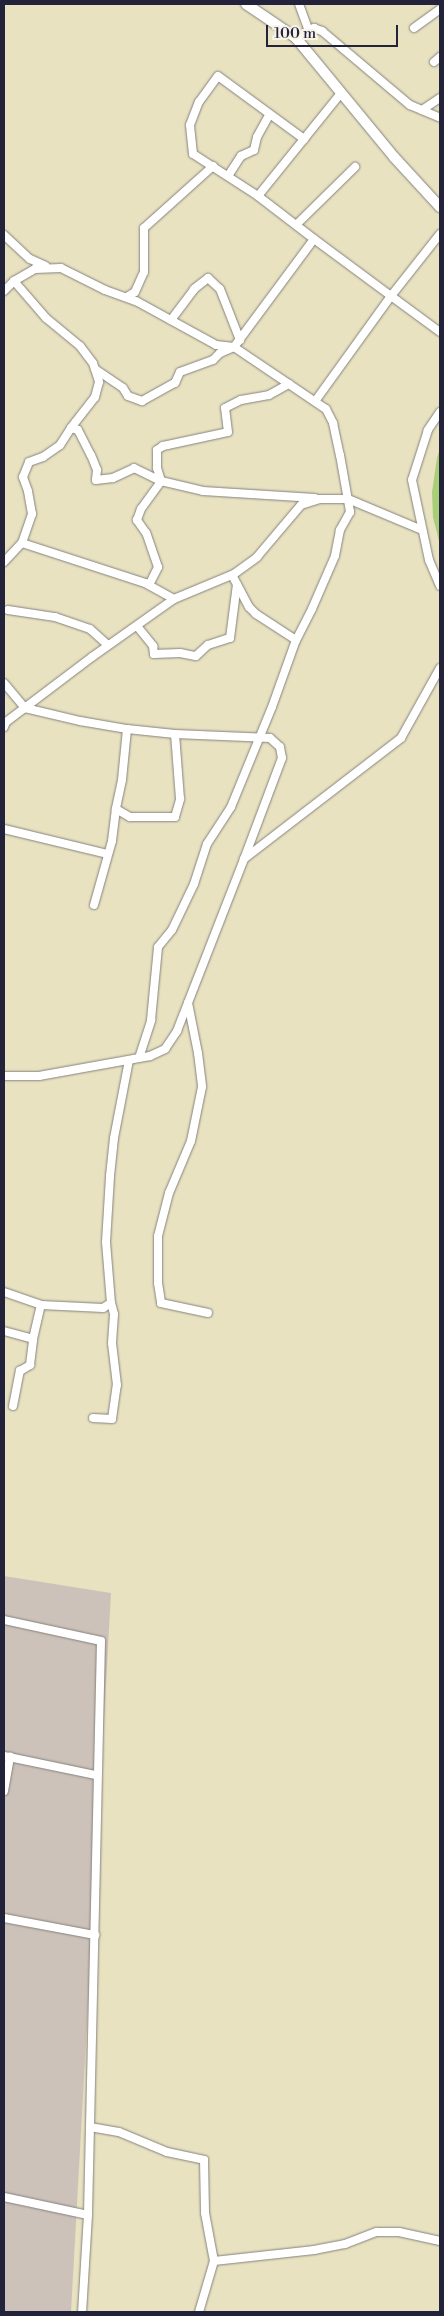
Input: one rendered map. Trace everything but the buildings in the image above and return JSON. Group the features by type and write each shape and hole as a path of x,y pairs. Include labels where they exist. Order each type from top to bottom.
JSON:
{"street":[{"path":"246,4 296,38 394,157 440,207"},
{"path":"299,4 308,30"},
{"path":"414,28 440,9"},
{"path":"296,38 314,28 322,31 410,105 440,118"},
{"path":"304,139 218,76 199,102 190,125 193,154 258,196 440,332"},
{"path":"258,196 341,93"},
{"path":"422,110 440,98"},
{"path":"228,176 241,156 254,150 257,137 270,114"},
{"path":"127,297 135,292 144,272 144,228 213,166"},
{"path":"296,225 355,167"},
{"path":"316,400 440,234"},
{"path":"4,235 35,262 49,267"},
{"path":"95,369 123,388 128,396 142,401 175,383 180,372 213,360 220,353 234,347 314,239"},
{"path":"4,291 14,281 35,268 62,268 105,290 127,297 216,345 234,347 316,400 326,409 333,423 348,499 350,512 340,530 335,556 296,640 260,737 231,807 207,844 194,884 175,922 158,947 151,1020 138,1058"},
{"path":"171,320 194,290 208,278 220,289 240,340"},
{"path":"4,562 22,542 32,514 28,490 23,477 29,462 42,457 60,445 96,397 99,382 95,369 80,346 46,318 14,281"},
{"path":"161,480 156,468 157,450 163,446 228,432 225,408 241,400 269,395 289,384"},
{"path":"440,412 428,430 412,480 429,560 440,586"},
{"path":"71,428 78,430 91,455 97,470 96,480 113,478 134,468 161,480 203,491 320,499 348,499 422,530"},
{"path":"149,585 158,567 146,533 137,520 141,508 161,480"},
{"path":"4,727 6,722 108,645 174,599 232,575 257,557 302,505 320,499"},
{"path":"22,542 149,585 174,599"},
{"path":"232,575 249,607 256,614 296,640"},
{"path":"137,626 153,646 154,654 180,653 196,656 208,645 230,638 237,584"},
{"path":"8,610 55,617 90,629 108,645"},
{"path":"244,859 401,738 440,668"},
{"path":"4,683 25,708 127,729 175,734 270,738 280,746 282,758 177,1031 165,1049 150,1056 39,1076 7,1076 4,1070"},
{"path":"94,905 107,854 122,780 127,729"},
{"path":"116,809 130,817 174,817 180,799 175,734"},
{"path":"4,829 107,854"},
{"path":"188,1003 198,1053 202,1087 191,1141 169,1194 158,1236 158,1283 161,1303 208,1313"},
{"path":"93,1418 112,1419 117,1385 112,1344 114,1314 111,1303 106,1242 114,1138 129,1060"},
{"path":"4,1292 41,1305 103,1308 111,1303"},
{"path":"13,1406 20,1371 30,1365 33,1339 41,1305"},
{"path":"4,1331 33,1339"},
{"path":"4,1620 101,1641 96,1775 88,2215 82,2312"},
{"path":"4,1791 7,1757 96,1775"},
{"path":"4,1918 94,1936"},
{"path":"90,2126 119,2132 167,2152 204,2160 205,2213 214,2261 199,2312"},
{"path":"4,2197 88,2215"},
{"path":"214,2261 314,2250 344,2244 377,2232 399,2232 440,2241"}],"shaded area":[{"path":"4,1576 111,1593 71,2312 4,2312"}],"green space":[{"path":"440,449 440,545 433,517 432,492"}]}
